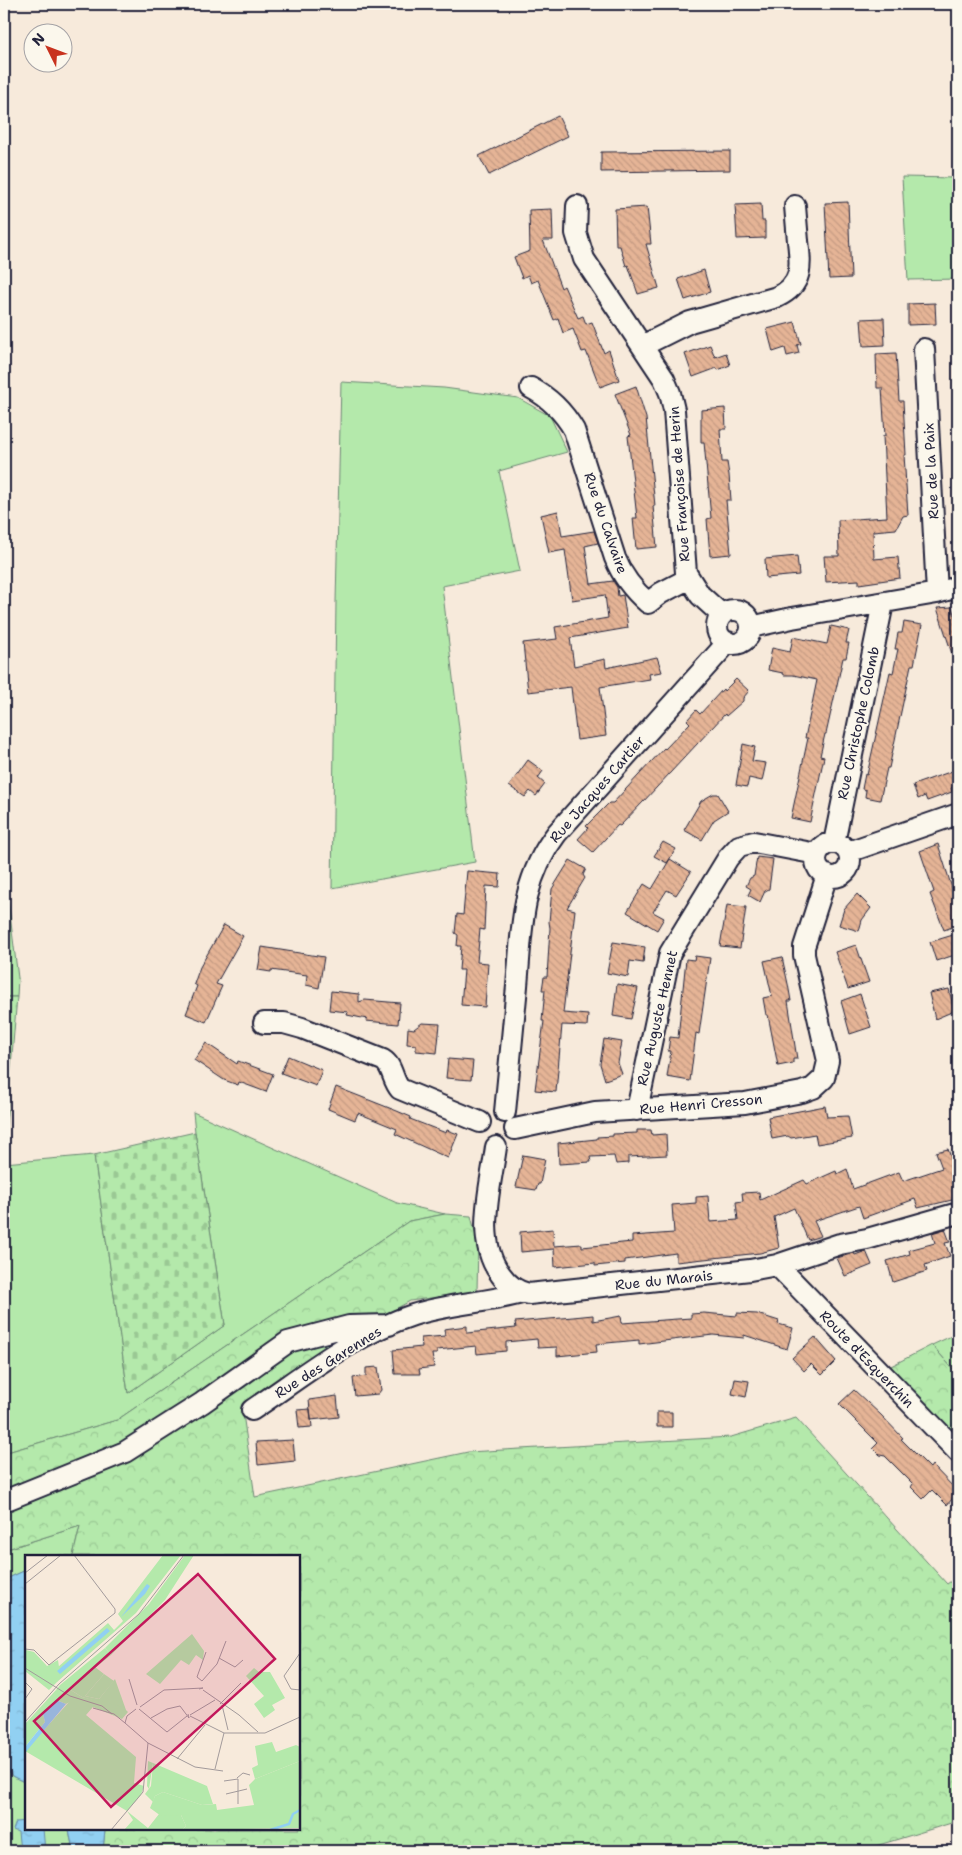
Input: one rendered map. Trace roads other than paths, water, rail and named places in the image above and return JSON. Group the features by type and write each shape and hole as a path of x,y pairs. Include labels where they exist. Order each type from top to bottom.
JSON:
{"street":[{"name":"Rue Françoise de Herin","path":"577,206 576,233 584,258 664,379 673,402 684,566 688,579"},
{"path":"642,346 681,325 777,297 789,289 798,278 801,263 795,206"},
{"name":"Rue de la Paix","path":"924,348 951,591"},
{"name":"Rue du Calvaire","path":"531,388 543,394 555,404 574,430 615,558 622,574 634,589 648,603 661,593 688,579"},
{"path":"688,579 700,595 722,615"},
{"path":"751,627 801,616 951,591"},
{"name":"Rue Christophe Colomb","path":"833,849 883,603"},
{"path":"730,610 740,611 748,617 751,627 744,641 733,644 720,636 717,625 722,615 730,610"},
{"name":"Rue Jacques Cartier","path":"510,1120 525,904 530,883 539,861 557,833 728,642"},
{"path":"833,849 849,862 845,872 837,876 821,872 817,864 833,849 958,814"},
{"name":"Rue Auguste Hennet","path":"637,1110 670,953 728,858 739,846 754,842 833,849"},
{"name":"Rue Henri Cresson","path":"510,1120 756,1101 808,1091 813,1088 824,1078 828,1068 828,1061 804,955 804,947 827,875"},
{"path":"264,1023 284,1023 302,1028 383,1060 389,1065 396,1084 400,1089 480,1122"},
{"path":"499,1110 510,1120 513,1137 508,1143 496,1147 482,1139 479,1131 480,1122 485,1114 499,1110"},
{"path":"496,1147 488,1200 486,1244 496,1270 508,1284 522,1293"},
{"name":"Rue du Marais","path":"522,1293 537,1294 750,1270 777,1265 840,1244 866,1240 958,1213"},
{"name":"Route d'Esquerchin","path":"777,1265 958,1452"},
{"name":"Rue des Garennes","path":"252,1410 340,1351 390,1325 428,1311 494,1300 522,1293"},
{"path":"4,1501 125,1452 202,1403 288,1342 349,1326 390,1325"}],"water":[{"path":"25,1570 25,1782 12,1776 4,1762 4,1580"},
{"path":"25,1821 25,1830 43,1830 45,1851 20,1851 18,1832 13,1830 16,1822"},
{"path":"69,1830 105,1830 103,1851 73,1851"}]}
